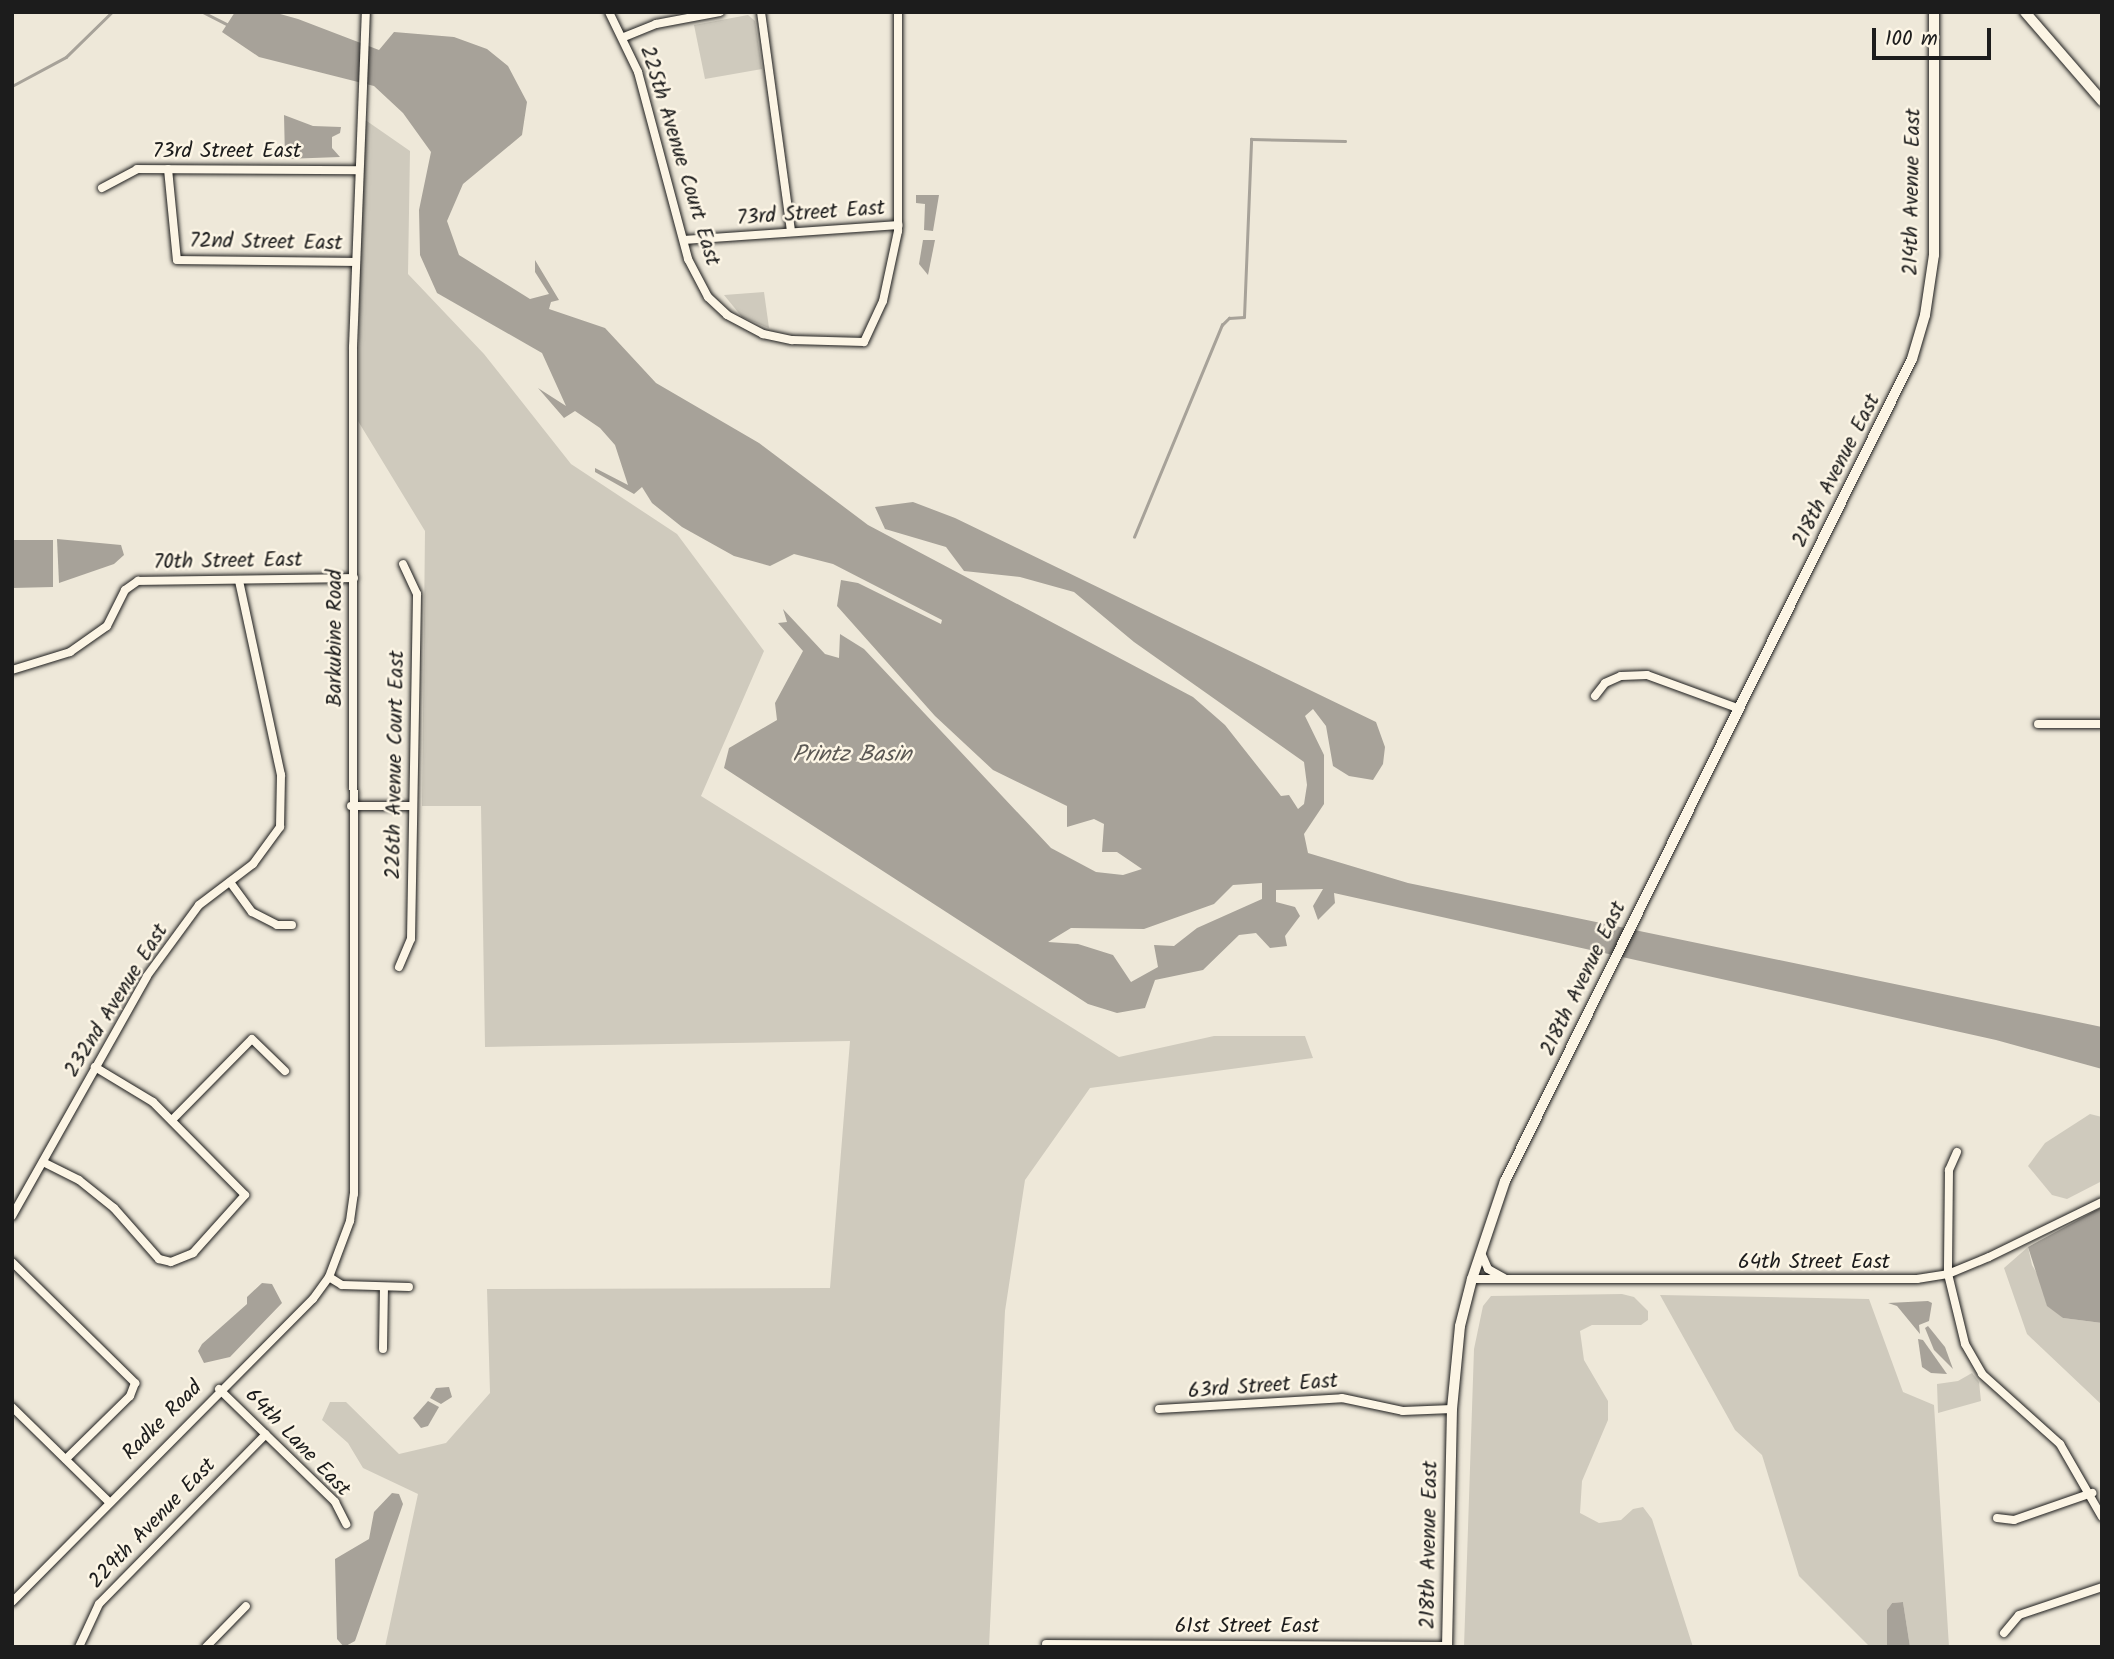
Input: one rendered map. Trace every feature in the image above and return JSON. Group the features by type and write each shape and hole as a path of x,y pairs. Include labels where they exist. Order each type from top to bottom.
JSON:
{"street":[{"name":"Barkubine Road","path":"336,1262 354,1194 351,806 355,262 366,12"},
{"name":"225th Avenue Court East","path":"609,12 624,37 697,279 718,307 749,328 779,338 864,342 891,276 898,225"},
{"path":"624,37 656,24 720,12"},
{"path":"761,12 791,232"},
{"path":"898,12 898,225"},
{"name":"214th Avenue East","path":"1908,369 1921,331 1934,263 1934,12"},
{"path":"2025,12 2102,101"},
{"name":"73rd Street East","path":"102,188 136,169 358,170"},
{"name":"72nd Street East","path":"168,169 177,260 355,262"},
{"name":"73rd Street East","path":"684,240 898,225"},
{"name":"218th Avenue East","path":"1447,1646 1452,1409 1460,1326 1481,1250 1505,1181 1908,369"},
{"name":"226th Avenue Court East","path":"399,967 411,939 416,594 403,564"},
{"name":"70th Street East","path":"12,670 70,652 107,626 125,590 138,581 354,578"},
{"name":"232nd Avenue East","path":"12,1216 95,1067 167,948 199,905 253,864 271,843 280,827 281,775 239,580"},
{"path":"1595,696 1605,683 1621,676 1647,675 1740,709"},
{"path":"2038,724 2102,724"},
{"path":"351,806 413,806"},
{"path":"230,882 252,912 277,925 292,925"},
{"path":"173,1119 252,1039 285,1071"},
{"path":"43,1162 79,1180 114,1208 159,1259 172,1262 193,1253 245,1195 173,1119 95,1067"},
{"path":"1957,1152 1949,1170 1948,1273 1972,1360 1996,1388 2060,1444 2092,1493 2102,1517"},
{"name":"64th Street East","path":"1472,1279 1870,1281 1948,1273 2102,1202"},
{"path":"1481,1250 1488,1269 1510,1280"},
{"path":"12,1262 135,1383 130,1396 66,1459"},
{"name":"Radke Road","path":"12,1602 219,1389 313,1299 336,1262"},
{"path":"329,1277 342,1285 409,1287"},
{"path":"383,1349 384,1288"},
{"name":"64th Lane East","path":"219,1389 335,1502 346,1524"},
{"name":"63rd Street East","path":"1158,1409 1359,1398 1403,1411 1452,1409"},
{"path":"12,1407 109,1502"},
{"name":"229th Avenue East","path":"79,1647 99,1604 265,1434"},
{"path":"1997,1518 2014,1520 2092,1493"},
{"path":"2004,1633 2020,1615 2102,1587"},
{"path":"206,1647 246,1606"},
{"name":"61st Street East","path":"1046,1644 1447,1646"}],"shaded area":[{"path":"748,15 755,21 762,69 705,79 694,25"},
{"path":"361,117 410,151 408,274 484,354 571,464 677,534 764,651 701,796 1119,1057 1214,1036 1305,1036 1313,1058 1090,1088 1025,1180 1005,1311 989,1647 385,1647 418,1494 363,1468 348,1443 322,1420 330,1402 346,1402 399,1454 446,1443 490,1393 487,1289 830,1288 850,1041 485,1047 481,806 422,806 425,531 358,421"},
{"path":"764,292 769,328 742,317 724,295"},
{"path":"2090,1114 2102,1117 2102,1181 2067,1199 2052,1195 2028,1166 2045,1143"},
{"path":"2028,1247 2032,1265 2063,1318 2102,1323 2102,1405 2027,1334 2004,1268"},
{"path":"1622,1294 1634,1297 1648,1311 1648,1320 1641,1325 1592,1325 1580,1331 1584,1360 1608,1401 1608,1420 1582,1481 1580,1513 1599,1523 1621,1520 1633,1509 1643,1507 1652,1519 1693,1647 1464,1647 1474,1349 1483,1306 1491,1296"},
{"path":"1660,1295 1869,1299 1903,1392 1934,1405 1949,1647 1910,1647 1903,1602 1892,1603 1887,1610 1887,1647 1870,1647 1799,1576 1762,1455 1735,1430"},
{"path":"1972,1373 1979,1382 1981,1401 1938,1413 1937,1384 1958,1381"}],"water":[{"name":"Printz Basin","path":"235,12 273,12 379,50 394,32 454,37 487,49 508,66 527,102 522,135 463,184 447,221 459,255 530,299 549,294 535,272 535,260 559,300 551,302 549,309 605,328 656,383 759,443 868,525 1193,697 1225,725 1281,796 1289,795 1298,809 1304,804 1307,785 1304,762 1134,642 1074,592 1020,577 964,571 946,547 885,529 875,507 913,502 955,518 1376,722 1385,747 1383,764 1373,780 1349,776 1333,766 1326,726 1313,709 1305,716 1324,755 1324,804 1304,834 1308,853 1408,883 2102,1027 2102,1069 1996,1040 1334,893 1335,903 1318,920 1313,906 1323,889 1276,890 1276,902 1295,907 1300,916 1285,936 1287,946 1270,948 1256,933 1239,935 1203,970 1155,980 1145,1008 1117,1013 1088,1004 724,768 729,748 777,720 775,703 803,651 778,623 787,622 783,609 825,654 839,658 840,634 864,649 1051,848 1096,872 1123,875 1142,869 1117,852 1102,852 1104,824 1094,819 1067,827 1067,806 993,770 935,716 837,606 841,580 858,583 941,624 942,620 833,564 794,554 770,566 734,556 682,527 652,503 642,487 634,494 595,472 595,468 628,485 615,445 600,428 575,411 564,418 538,388 566,406 542,353 437,293 420,255 419,210 431,152 403,113 374,86 259,57 222,32","holes":["1262,883 1262,899 1197,928 1174,946 1154,945 1158,967 1131,982 1113,955 1078,944 1048,942 1071,928 1144,929 1214,904 1233,885"]},
{"path":"284,115 313,126 341,127 340,133 332,137 332,148 340,157 285,159"},
{"path":"916,195 939,195 933,231 924,230 925,204 916,203"},
{"path":"923,240 935,240 928,275 919,264"},
{"path":"57,539 121,545 124,555 114,564 59,583"},
{"path":"12,540 53,540 53,587 12,588"},
{"path":"2102,1207 2102,1323 2063,1318 2047,1306 2028,1247"},
{"path":"262,1283 272,1284 282,1303 230,1357 204,1363 198,1351 202,1344 247,1304 247,1297"},
{"path":"1888,1303 1932,1303 1929,1321 1919,1325 1920,1334 1897,1306"},
{"path":"1928,1326 1945,1347 1953,1369 1934,1350 1925,1328"},
{"path":"1918,1339 1923,1340 1947,1374 1931,1373 1922,1367"},
{"path":"449,1387 452,1397 441,1404 430,1398 436,1388"},
{"path":"428,1401 439,1407 428,1426 421,1428 413,1418"},
{"path":"392,1493 399,1494 403,1504 355,1641 344,1647 337,1639 335,1559 369,1539 374,1512"},
{"path":"1903,1602 1910,1647 1887,1647 1887,1610 1892,1603"}],"waterway":[{"path":"12,86 66,57 112,12"},
{"path":"203,12 228,25"},
{"path":"1134,537 1222,325 1229,318 1244,317 1251,139 1345,141"}]}
